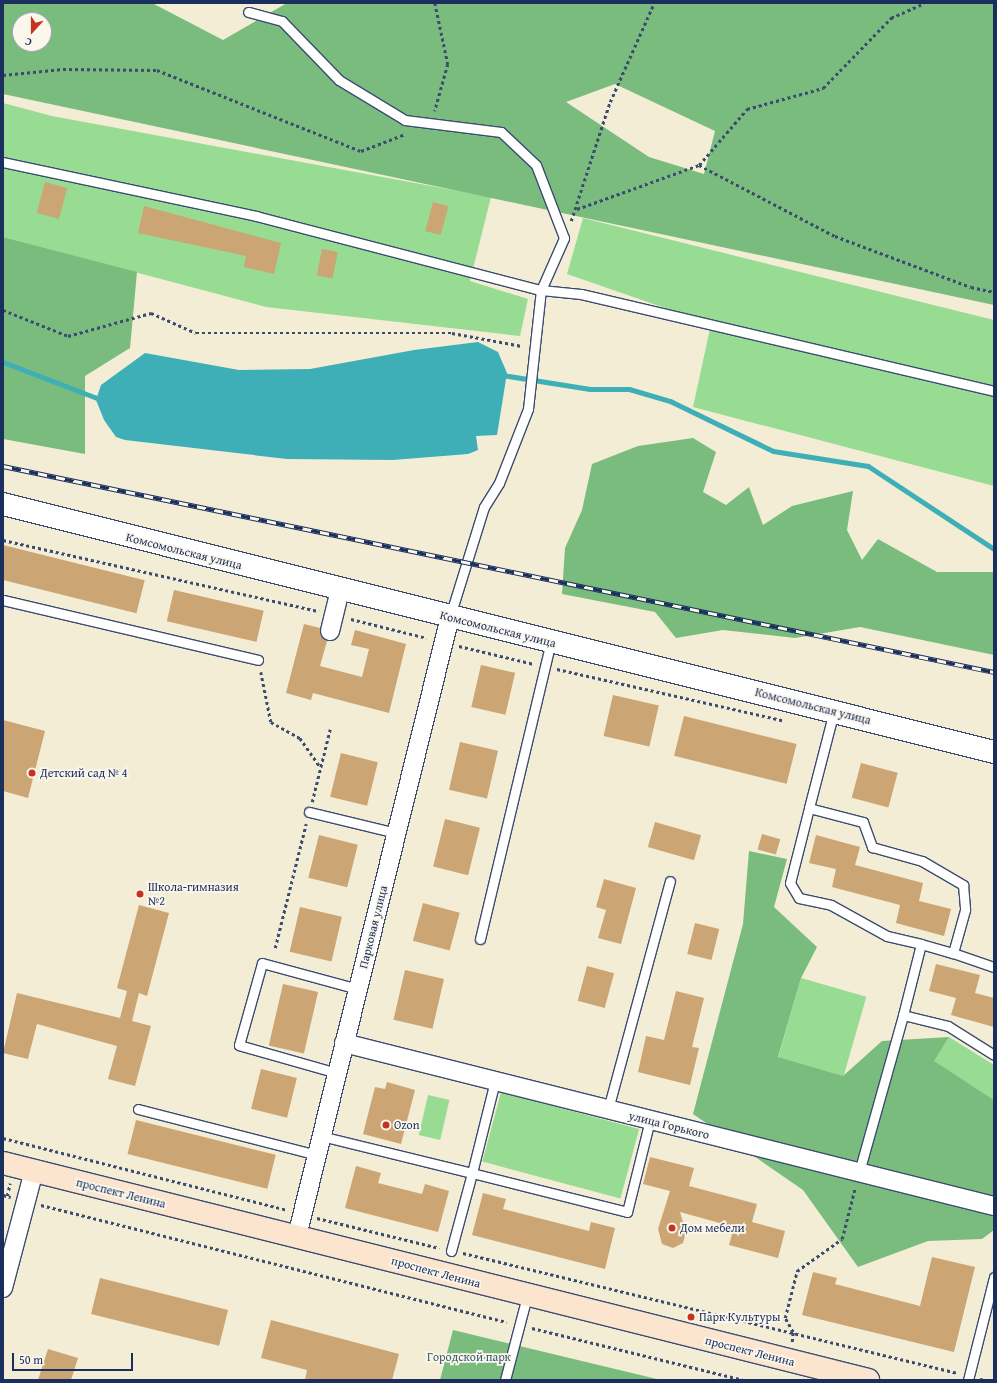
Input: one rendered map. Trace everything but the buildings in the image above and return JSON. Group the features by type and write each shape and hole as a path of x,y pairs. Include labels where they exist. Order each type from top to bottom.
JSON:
{"main road":[{"name":"проспект Ленина","path":"3,1163 297,1236 527,1296 868,1380"}],"street":[{"name":"Комсомольская улица","path":"3,504 340,590 834,711 994,752"},
{"path":"332,622 340,590"},
{"name":"Парковая улица","path":"297,1236 450,617"},
{"name":"улица Горького","path":"344,1043 994,1206"},
{"path":"3,1288 34,1171"}],"lane":[{"path":"248,12 282,21 339,80 405,120 501,132 536,165 564,238 541,290 532,391 521,433 484,507 450,617"},
{"path":"3,162 256,216 541,290 580,294 994,390"},
{"path":"3,600 258,660"},
{"path":"480,938 551,642"},
{"path":"834,711 790,883 799,898 831,905 887,936 953,953 994,967"},
{"path":"809,808 863,822 872,847 922,861 963,885 965,910 953,953"},
{"path":"309,812 396,834"},
{"path":"608,1109 670,881"},
{"path":"859,1172 903,1015 921,944"},
{"path":"337,1073 239,1046 262,963 358,989"},
{"path":"903,1015 948,1026 994,1055"},
{"path":"451,1251 495,1081"},
{"path":"138,1109 317,1155"},
{"path":"321,1136 627,1212 650,1120"},
{"path":"968,1378 994,1277"},
{"path":"505,1380 527,1296"}],"path":[{"path":"3,75 63,69 157,70 361,151 432,123 448,64 435,3"},
{"path":"564,238 577,209 610,102 654,3"},
{"path":"577,209 699,165 747,109 823,88 891,18 924,3"},
{"path":"699,165 834,236 971,287 994,292"},
{"path":"3,310 68,336 151,313 196,333 452,333 515,343 535,352"},
{"path":"3,540 332,622 444,642 545,667 790,722"},
{"path":"258,660 271,722 300,738 320,767"},
{"path":"275,948 330,729"},
{"path":"3,1138 451,1251 793,1332 968,1378 986,1380"},
{"path":"793,1332 785,1318 797,1271 842,1239 859,1172"},
{"path":"3,1195 743,1380"}],"green space":[{"path":"3,3 152,3 223,40 287,3 994,3 994,305 3,94","holes":["615,84 715,131 704,174 649,157 566,102"]},
{"path":"3,103 52,116 491,197 470,281 528,299 520,336 266,307 3,237"},
{"path":"583,218 994,320 994,486 693,407 711,324 567,274"},
{"path":"3,237 137,272 130,348 85,376 85,454 3,439"},
{"path":"693,438 716,452 703,492 726,505 749,487 763,525 792,506 853,491 847,530 862,560 878,539 937,572 994,572 994,655 860,627 795,638 723,630 676,638 655,612 562,594 565,548 582,510 592,464 638,446"},
{"path":"749,851 787,859 774,907 817,947 801,978 778,1057 843,1076 882,1041 949,1037 934,1061 994,1100 994,1230 982,1239 928,1241 858,1267 803,1190 693,1114 743,924"},
{"path":"801,978 866,997 843,1077 778,1058"},
{"path":"949,1037 994,1065 994,1100 933,1061"},
{"path":"501,1092 639,1129 620,1199 482,1162"},
{"path":"428,1095 449,1100 440,1140 419,1135"},
{"name":"Городской парк","path":"453,1330 661,1380 440,1380"}],"water":[{"path":"478,342 498,352 507,373 497,435 476,436 478,450 468,454 393,460 287,459 125,440 116,437 104,420 96,400 101,385 145,353 239,370 310,369 414,350"}],"waterway":[{"path":"3,362 102,400"},
{"path":"502,375 590,389 629,389 670,401 773,451 868,466 994,549"}],"railway":[{"path":"3,466 994,672"}],"place":[{"name":"Детский сад № 4","path":"32,773"},
{"name":"Школа-гимназия №2","path":"140,894"},
{"name":"Ozon","path":"386,1125"},
{"name":"Дом мебели","path":"672,1228"},
{"name":"Парк Культуры","path":"691,1317"}]}
